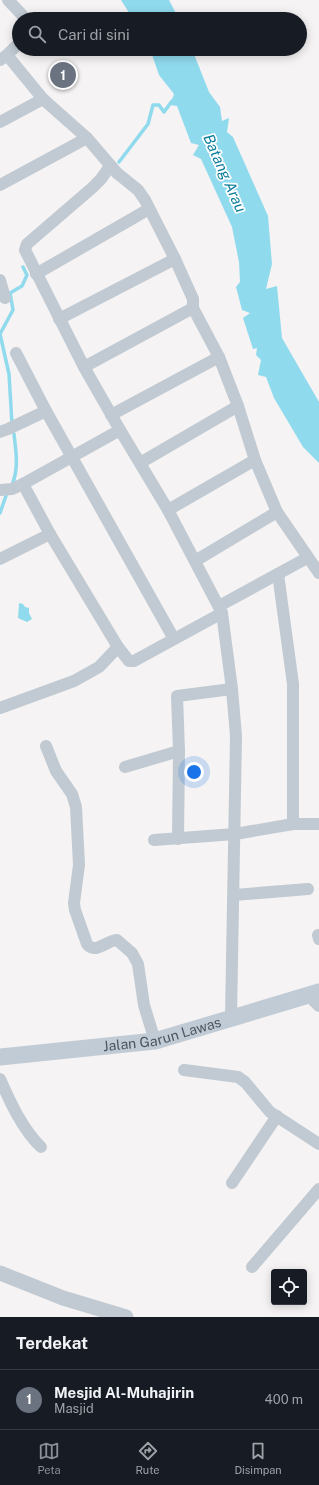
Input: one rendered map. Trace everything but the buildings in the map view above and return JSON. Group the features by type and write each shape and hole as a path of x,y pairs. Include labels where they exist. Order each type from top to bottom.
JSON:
{"main road":[{"name":"Jalan Garun Lawas","path":"0,1057 155,1041 231,1018 315,998"}],"street":[{"path":"8,0 19,12"},
{"path":"12,50 4,57 43,99 87,138 113,169 138,190 145,200 175,259 193,299 193,308 219,357 238,406 255,460 277,512 307,558 319,573"},
{"path":"0,122 43,99"},
{"path":"0,185 87,138"},
{"path":"113,169 27,244 24,250 84,367 168,510 220,609 232,689 236,736 231,1018"},
{"path":"36,274 149,209"},
{"path":"59,319 175,259"},
{"path":"0,280 5,298"},
{"path":"84,367 193,308"},
{"path":"16,353 71,457 174,639"},
{"path":"111,415 219,357"},
{"path":"140,463 238,406"},
{"path":"0,432 46,411"},
{"path":"0,490 23,484 120,430"},
{"path":"168,510 255,460"},
{"path":"23,484 50,534 118,647 127,659 133,661 174,639 220,609 307,558"},
{"path":"196,561 277,512"},
{"path":"0,558 50,534"},
{"path":"278,574 293,684 293,824"},
{"path":"0,708 74,681 99,667 118,647"},
{"path":"178,839 179,751 177,696 232,689"},
{"path":"46,746 56,771 72,794 76,807 79,865 74,903 87,944 90,948 94,948 112,940 117,940 135,957 144,1006 155,1041"},
{"path":"125,767 179,751"},
{"path":"154,840 235,834 293,824 319,824"},
{"path":"234,895 308,889"},
{"path":"184,1070 238,1077 245,1082 266,1108 319,1144"},
{"path":"0,1079 24,1127 33,1140 41,1147"},
{"path":"232,1183 277,1116"},
{"path":"252,1267 319,1189"},
{"path":"0,1273 63,1298 126,1317"}],"water":[{"path":"121,0 169,0 175,12 129,12"},
{"name":"Batang Arau","path":"152,56 195,56 209,92 220,107 222,121 229,118 227,132 233,137 268,216 272,264 266,289 277,286 282,338 319,402 319,463 303,447 274,398 266,377 258,375 261,360 256,355 257,348 253,349 243,318 250,313 242,310 236,287 240,282 239,262 232,227 201,159 193,155 199,145 191,143 177,106 170,105 174,94 159,75"},
{"path":"19,603 29,608 29,613 32,619 27,622 18,618"}],"waterway":[{"path":"119,162 148,124 153,105 159,105 164,112 172,101"},
{"path":"12,424 9,374 0,334 13,310 10,293 22,286 27,275 23,267"},
{"path":"12,485 16,472 14,434"},
{"path":"0,513 7,493"}],"place":[{"name":"Mesjid Al-Muhajirin","path":"63,75"}]}
